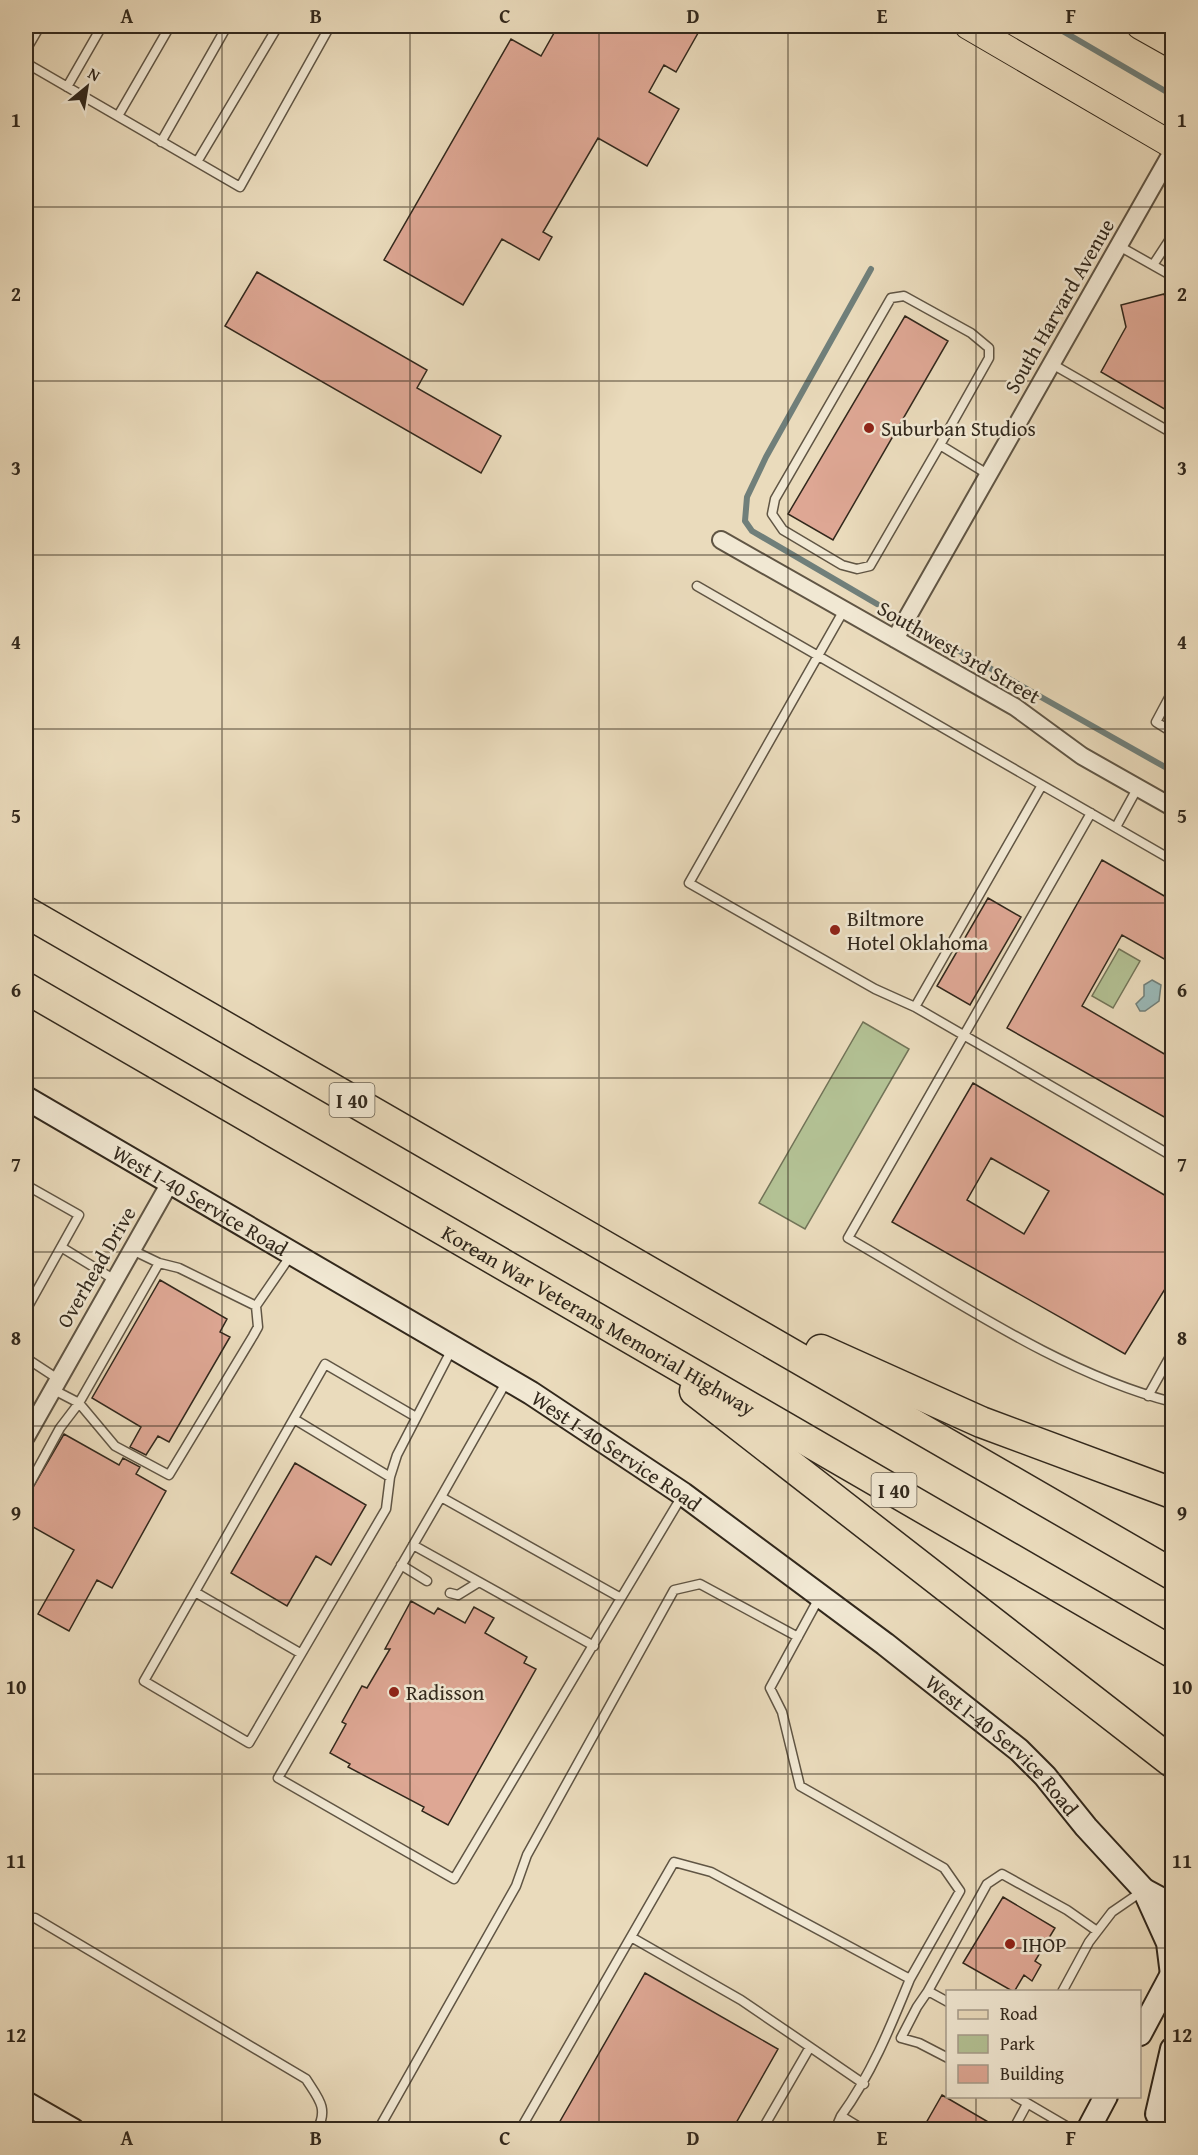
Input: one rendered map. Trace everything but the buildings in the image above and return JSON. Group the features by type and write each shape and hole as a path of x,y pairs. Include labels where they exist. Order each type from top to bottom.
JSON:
{"highway":[{"name":"I 40","path":"26,912 1173,1574"},
{"name":"Korean War Veterans Memorial Highway","path":"26,988 1173,1652"},
{"path":"679,1287 981,1422 1173,1493"},
{"path":"615,1328 773,1455 1173,1762"}],"main road":[{"path":"968,26 1173,145"},
{"path":"1140,26 1173,44"}],"street":[{"name":"South Harvard Avenue","path":"895,639 1173,152"},
{"name":"Southwest 3rd Street","path":"721,540 1015,707 1082,756 1173,807"},
{"name":"West I-40 Service Road","path":"26,1098 508,1379 683,1494 821,1595 1019,1750 1045,1776 1086,1827 1144,1890 1168,1943 1172,1974"},
{"name":"Overhead Drive","path":"26,1437 171,1181"},
{"name":"West I-40 Service Road","path":"1144,1890 1173,1905"},
{"path":"1141,2032 1172,1974"},
{"path":"1152,2122 1173,2049"},
{"path":"1152,2122 1172,2093"},
{"path":"1088,2130 1105,2098"},
{"path":"26,2103 73,2130"}],"lane":[{"path":"26,50 40,26"},
{"path":"66,87 102,26"},
{"path":"118,116 170,26"},
{"path":"161,142 227,26"},
{"path":"196,162 278,26"},
{"path":"26,63 240,187 330,26"},
{"path":"1153,265 1173,236"},
{"path":"1119,246 1173,276"},
{"path":"904,296 971,333 989,348 989,358 940,445 870,566 857,569 842,565 783,530 772,514 775,499 891,298 904,296"},
{"path":"1052,364 1173,433"},
{"path":"940,445 989,475"},
{"path":"697,586 1173,860"},
{"path":"844,610 688,883 875,989 915,1006 1173,1155"},
{"path":"1173,692 1156,722 1173,732"},
{"path":"915,1006 1042,785"},
{"path":"1116,827 1138,787"},
{"path":"1091,813 848,1238 1053,1356 1148,1396 1173,1402"},
{"path":"26,1185 79,1215 26,1310"},
{"path":"61,1247 115,1280"},
{"path":"132,1250 159,1263 179,1268 256,1306"},
{"path":"26,1358 79,1403 115,1446 169,1475 254,1336 258,1327 256,1306 293,1252"},
{"path":"26,1481 30,1483 60,1428 79,1403 159,1263"},
{"path":"416,1417 325,1364 144,1681 249,1743 386,1509 390,1477 396,1455 416,1417 453,1346"},
{"path":"1148,1396 1173,1353"},
{"path":"508,1379 278,1778 454,1879 683,1494"},
{"path":"294,1419 390,1477"},
{"path":"441,1497 621,1599"},
{"path":"413,1545 594,1646"},
{"path":"401,1565 427,1581"},
{"path":"450,1593 458,1594 479,1582"},
{"path":"378,2130 516,1886 527,1855 674,1590 700,1584 798,1637"},
{"path":"195,1592 300,1653"},
{"path":"821,1595 770,1688 782,1712 800,1786 944,1868 960,1891 910,1979 886,2039 864,2084 841,2115 835,2130"},
{"path":"520,2130 674,1862 711,1872 910,1979"},
{"path":"901,2038 987,1884 1002,1874 1067,1910 1097,1931"},
{"path":"1063,1990 1097,1931 1112,1912 1144,1890"},
{"path":"35,1918 306,2079 321,2104 324,2118 317,2130"},
{"path":"630,1937 741,2000 864,2084"},
{"path":"928,1991 946,2001"},
{"path":"886,2039 901,2038 920,2043 946,2057"},
{"path":"762,2130 810,2047"},
{"path":"1017,2098 1073,2130"},
{"path":"1013,2130 1027,2104"},
{"path":"841,2115 864,2130"}],"green space":[{"path":"1119,949 1140,961 1113,1008 1092,996"},
{"path":"863,1022 909,1049 805,1229 759,1203"}],"water":[{"path":"1152,980 1161,985 1159,1001 1145,1011 1140,1011 1136,1004 1144,996 1144,985"}],"waterway":[{"path":"1054,26 1172,95"},
{"path":"871,269 766,457 747,497 745,521 752,531 877,604"},
{"path":"933,636 1172,771"}],"place":[{"name":"Suburban Studios","path":"869,428"},
{"name":"Biltmore Hotel Oklahoma","path":"835,930"},
{"name":"Radisson","path":"394,1692"},
{"name":"IHOP","path":"1010,1944"}]}
